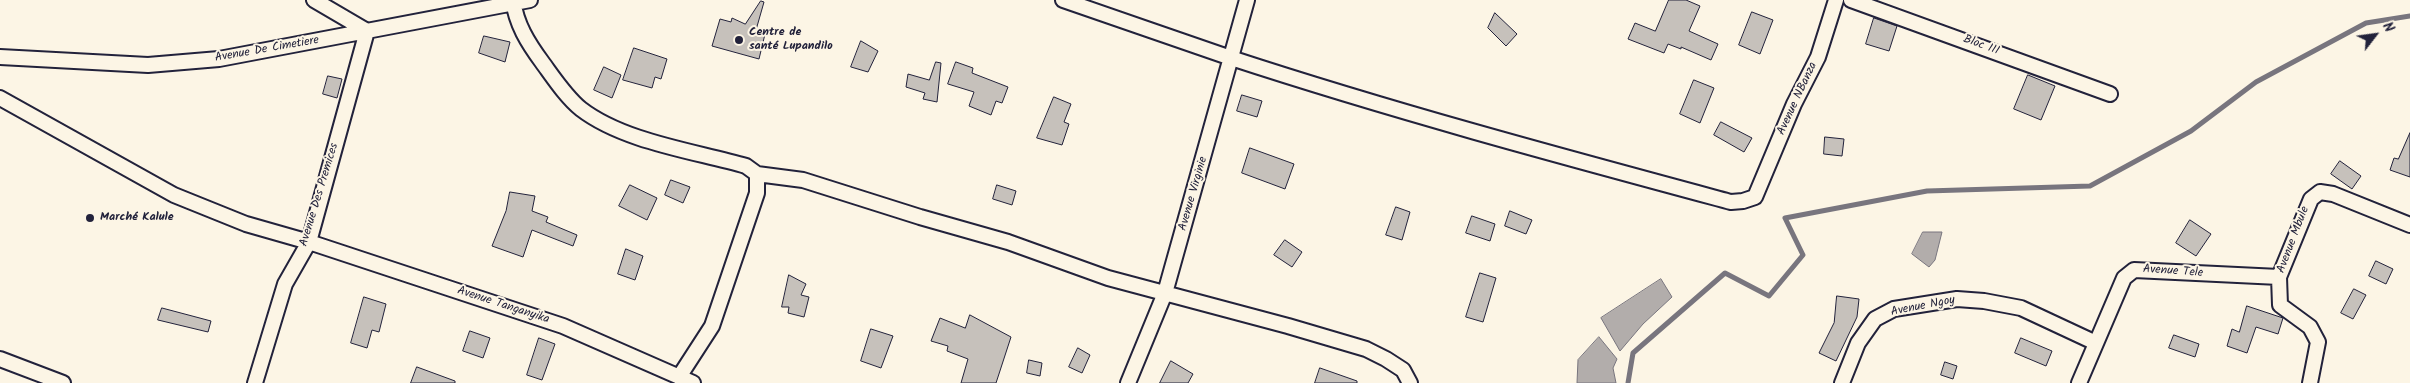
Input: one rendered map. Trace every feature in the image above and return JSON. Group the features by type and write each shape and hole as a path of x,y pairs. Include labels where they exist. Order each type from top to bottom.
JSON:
{"street":[{"path":"314,0 367,32"},
{"name":"Avenue De Cimetiere","path":"0,57 148,64 220,59 367,32 513,1 530,0"},
{"path":"1063,0 1231,58"},
{"name":"Avenue Virginie","path":"1128,383 1165,293 1247,0"},
{"name":"Avenue NBanza","path":"1231,58 1609,170 1731,202 1743,201 1755,196 1794,104 1818,57 1836,0"},
{"name":"Bloc III","path":"1851,0 2110,94"},
{"path":"513,1 517,20 531,46 579,108 606,126 652,141 746,166 757,174 804,180 920,217 1008,242 1108,278 1366,349 1386,358 1403,370 1410,383"},
{"name":"Avenue Des Premices","path":"255,383 285,284 309,242 367,32"},
{"name":"Avenue Tanganyika","path":"0,98 174,196 246,224 309,242 563,326 693,383"},
{"path":"679,377 715,317 757,193 757,174"},
{"name":"Avenue Mbule","path":"2310,383 2318,342 2310,327 2280,305 2280,277 2310,199 2320,192 2333,194 2410,225"},
{"name":"Avenue Tele","path":"2078,383 2124,278 2134,270 2280,277"},
{"name":"Avenue Ngoy","path":"1842,383 1858,343 1875,319 1894,309 1957,300 1984,301 2021,308 2096,343"},
{"path":"0,359 63,383"}],"shaded area":[{"path":"1923,232 1942,232 1935,260 1929,267 1912,254"},
{"path":"1661,279 1672,297 1643,324 1620,351 1601,318"},
{"path":"1599,337 1617,359 1613,368 1616,383 1577,383 1578,360"}],"building":[{"path":"1669,0 1686,0 1700,6 1689,31 1718,44 1711,60 1681,47 1681,49 1668,44 1664,53 1628,39 1635,23 1655,31"},
{"name":"Centre de santé Lupandilo","path":"761,1 764,2 756,30 765,34 759,59 712,46 720,19 731,22 732,18 745,24"},
{"path":"1752,12 1773,20 1760,54 1739,45"},
{"path":"1495,13 1517,34 1506,46 1488,28"},
{"path":"1874,18 1897,26 1889,51 1866,44"},
{"path":"484,36 510,42 505,62 479,53"},
{"path":"861,41 878,51 868,72 851,67"},
{"path":"634,48 667,59 661,79 655,77 652,88 623,80"},
{"path":"936,62 941,63 937,102 923,99 925,93 906,87 908,74 929,80"},
{"path":"956,62 973,68 972,73 1008,87 1002,103 996,101 991,115 969,106 974,92 948,84"},
{"path":"604,67 621,75 612,98 594,90"},
{"path":"2028,75 2055,86 2041,120 2014,109"},
{"path":"328,76 342,79 337,98 323,94"},
{"path":"1694,80 1714,88 1700,123 1680,114"},
{"path":"1242,95 1262,101 1257,117 1237,111"},
{"path":"1054,97 1071,104 1064,122 1069,124 1062,145 1037,138"},
{"path":"1721,122 1752,138 1744,152 1714,135"},
{"path":"2410,133 2410,177 2390,170 2394,158 2398,159"},
{"path":"1825,137 1844,139 1842,156 1824,154"},
{"path":"1250,148 1294,164 1285,189 1242,173"},
{"path":"2340,161 2361,176 2352,189 2331,174"},
{"path":"671,180 690,187 683,203 665,195"},
{"path":"630,185 657,198 647,220 619,206"},
{"path":"997,185 1016,191 1012,205 993,199"},
{"path":"510,192 535,196 532,211 548,217 546,222 577,235 573,246 532,230 523,257 492,246 506,211"},
{"path":"1396,207 1410,212 1402,240 1386,235"},
{"path":"1510,211 1532,220 1526,234 1505,226"},
{"path":"1472,216 1495,224 1490,241 1466,233"},
{"path":"2190,220 2211,234 2196,256 2176,243"},
{"path":"1285,240 1302,252 1292,267 1274,255"},
{"path":"626,249 643,256 635,280 618,274"},
{"path":"2376,261 2393,269 2386,284 2369,276"},
{"path":"1480,273 1496,278 1483,322 1466,317"},
{"path":"789,275 806,284 801,295 809,297 804,317 788,313 789,307 782,307"},
{"path":"2354,289 2366,295 2353,319 2341,313"},
{"path":"1837,296 1859,299 1857,317 1836,361 1819,353 1834,323"},
{"path":"364,297 386,304 379,332 372,330 367,348 351,343"},
{"path":"2247,306 2283,318 2278,334 2256,327 2247,353 2227,346 2232,329 2239,332"},
{"path":"162,308 211,321 208,332 158,320"},
{"path":"970,315 1011,337 996,383 961,383 968,359 947,351 948,346 931,341 940,318 965,328"},
{"path":"871,329 893,336 881,368 861,361"},
{"path":"470,331 490,338 483,358 463,351"},
{"path":"2174,335 2199,344 2195,357 2169,348"},
{"path":"539,338 555,344 542,380 527,375"},
{"path":"2021,338 2052,351 2046,366 2015,353"},
{"path":"1078,348 1090,355 1082,373 1069,367"},
{"path":"1029,360 1042,363 1040,376 1027,373"},
{"path":"1171,361 1193,374 1188,383 1160,383"},
{"path":"1945,362 1957,366 1953,379 1941,375"},
{"path":"417,367 455,381 455,383 411,383"},
{"path":"1320,368 1357,381 1357,383 1315,383"}],"waterway":[{"path":"1628,383 1633,353 1725,273 1769,296 1803,255 1785,218 1927,191 2090,186 2191,131 2256,82 2366,23 2410,16"}],"place":[{"name":"Centre de santé Lupandilo","path":"739,40"},
{"name":"Marché Kalule","path":"90,218"}]}
